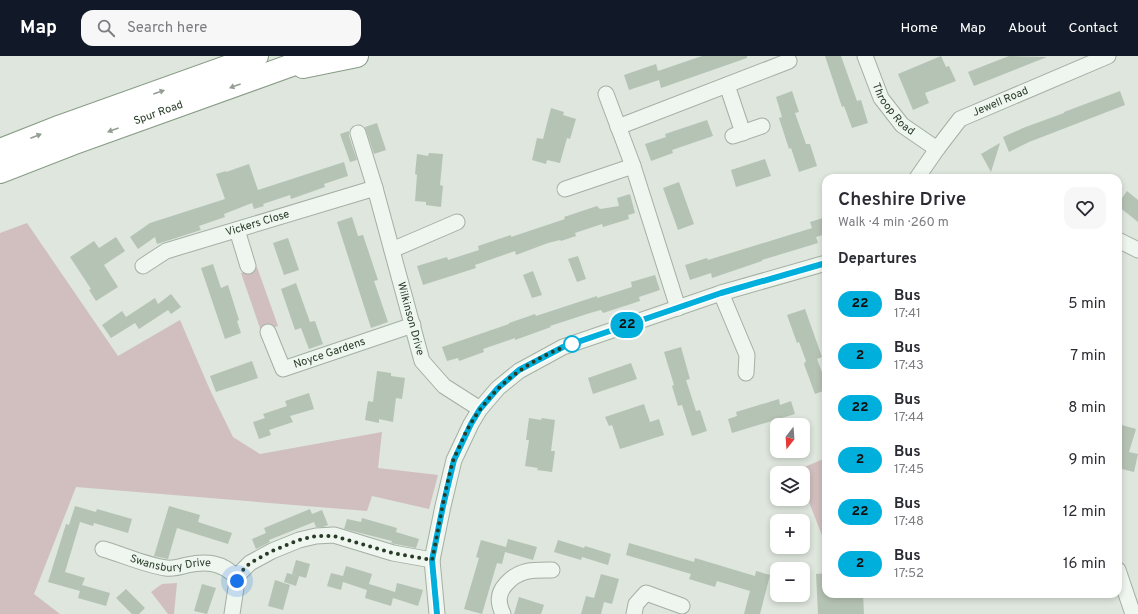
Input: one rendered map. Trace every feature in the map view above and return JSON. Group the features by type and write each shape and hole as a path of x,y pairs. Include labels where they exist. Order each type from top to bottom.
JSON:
{"highway":[{"name":"Spur Road","path":"0,150 61,126 257,56"},
{"name":"Spur Road","path":"0,172 317,56"},
{"path":"272,73 357,56"}],"street":[{"name":"Throop Road","path":"865,56 881,98 902,125 937,149"},
{"name":"Jewell Road","path":"920,174 960,119 1108,56"},
{"path":"618,127 789,60"},
{"path":"727,85 738,135 762,126"},
{"path":"606,94 633,166 678,308"},
{"name":"Wilkinson Drive","path":"358,133 375,188 422,361 444,386 480,409"},
{"path":"565,189 633,166"},
{"name":"Vickers Close","path":"143,266 166,251 375,188"},
{"path":"392,250 457,222"},
{"path":"237,230 248,266"},
{"path":"1122,242 1138,248"},
{"path":"437,614 432,560 454,460 471,424 480,409 498,388 519,370 559,348 721,293 822,264"},
{"path":"721,293 746,355 746,373"},
{"name":"Noyce Gardens","path":"268,332 283,369 413,325"},
{"path":"232,614 237,581 236,577 250,563 272,551 299,540 316,536 334,536 393,553 432,560"},
{"name":"Swansbury Drive","path":"103,549 172,569 211,562 225,568 236,577"},
{"path":"503,614 500,607 499,596 503,587 511,578 515,575 531,570 552,570"},
{"path":"1122,582 1133,614"},
{"path":"634,614 636,604 646,593 682,606"}],"shaded area":[{"path":"27,223 118,356 180,320 210,390 233,437 260,454 382,432 378,468 438,475 429,509 372,496 367,511 76,487 34,594 60,614 0,614 0,233"},
{"path":"257,267 278,326 261,331 241,273"},
{"path":"822,460 822,536 810,504 810,466 807,466"},
{"path":"177,583 174,614 168,614 151,592 162,584"}],"building":[{"path":"702,56 747,56 747,58 661,88 659,80 629,90 624,75 656,64 658,71"},
{"path":"825,56 841,56 857,101 861,100 868,123 852,128 844,106 842,107"},
{"path":"941,56 946,67 949,66 956,81 925,93 929,103 913,110 898,74"},
{"path":"1009,56 1047,57 974,86 968,72"},
{"path":"792,91 799,112 795,113 806,144 810,144 817,166 799,172 791,148 789,149 779,118 782,117 776,97"},
{"path":"1120,91 1125,105 1029,142 1009,152 1003,137"},
{"path":"551,108 564,112 563,115 576,119 570,139 567,138 560,163 547,160 546,164 532,160 537,138 543,139"},
{"path":"707,120 713,136 672,150 673,153 651,161 645,144 666,137 665,134"},
{"path":"377,123 386,150 374,154 365,127"},
{"path":"349,131 349,136 357,160 350,162 340,134"},
{"path":"1000,143 991,172 981,154"},
{"path":"429,153 443,154 440,185 443,186 441,207 426,205 426,202 415,201 417,154 428,156"},
{"path":"765,159 771,176 736,187 731,170"},
{"path":"344,162 348,176 324,184 325,187 291,199 290,195 263,204 264,206 254,209 252,203 224,214 225,217 199,226 201,230 157,244 155,237 138,249 130,237 150,223 225,199 216,174 249,164 258,190"},
{"path":"679,182 694,224 678,230 663,188"},
{"path":"1127,191 1138,200 1138,222 1122,209 1122,198"},
{"path":"630,194 635,213 628,215 629,219 603,227 602,224 575,233 576,236 561,241 548,243 516,255 515,251 475,265 476,268 423,285 417,266 447,257 448,260 479,250 478,246 565,219 564,217 597,206 600,209 619,206 617,198"},
{"path":"352,217 358,236 363,235 378,280 374,281 388,322 371,328 337,222"},
{"path":"822,218 822,235 816,237 818,243 762,260 712,278 711,273 690,280 685,265 707,258 708,260 812,228 810,222"},
{"path":"116,237 125,251 104,265 118,287 96,301 89,290 91,289 70,257 94,241 99,248"},
{"path":"288,238 299,270 284,275 273,243"},
{"path":"578,256 586,279 577,282 568,259"},
{"path":"213,264 221,288 228,285 239,320 237,321 241,333 225,339 201,268"},
{"path":"533,271 542,295 532,298 523,275"},
{"path":"655,275 660,290 639,297 640,301 603,313 601,310 590,313 550,326 551,327 515,340 515,338 483,349 484,352 459,361 458,358 447,361 442,347 535,314 536,316 597,296 597,298 632,287 631,282"},
{"path":"296,283 310,322 315,321 323,344 309,349 301,328 295,330 281,289"},
{"path":"171,294 181,307 171,314 168,310 139,329 135,323 111,338 102,325 122,311 126,317 155,298 158,304"},
{"path":"805,309 822,357 817,359 822,372 822,391 815,394 804,364 806,361 799,342 797,343 787,315"},
{"path":"681,347 690,379 686,380 696,411 700,410 707,431 692,436 682,405 678,406 672,386 674,385 664,352"},
{"path":"252,361 258,378 216,392 210,376"},
{"path":"631,363 637,379 593,394 588,378"},
{"path":"377,371 391,373 391,376 405,378 402,399 396,398 393,422 379,419 379,423 365,420 368,401 373,402"},
{"path":"309,393 314,409 290,416 293,422 269,430 271,435 259,439 253,422 265,418 263,414 287,406 285,401"},
{"path":"779,399 780,405 791,401 795,414 782,418 770,418 770,422 732,433 728,419 737,416 736,412"},
{"path":"644,404 650,422 659,419 664,435 620,449 612,425 609,426 605,417"},
{"path":"529,418 555,420 551,451 555,451 552,472 537,470 538,468 525,466 529,440 526,440"},
{"path":"1122,425 1136,429 1129,452 1138,454 1134,472 1122,469"},
{"path":"75,506 96,512 97,509 132,519 128,533 94,523 93,526 80,522 65,572 85,578 82,585 110,593 106,606 78,598 80,591 48,582 66,524 69,525"},
{"path":"169,506 200,515 198,522 232,533 228,544 177,528 168,559 154,556"},
{"path":"310,509 312,514 322,510 328,525 316,527 314,522 269,540 270,542 256,549 252,539 266,533 264,528"},
{"path":"362,518 397,528 396,532 419,539 416,548 391,543 392,541 344,529 347,519 361,522"},
{"path":"508,539 537,547 533,560 505,552 502,564 497,563 482,614 464,609 479,558 476,557 481,540 506,547"},
{"path":"558,540 611,554 608,565 582,557 581,560 554,552"},
{"path":"629,543 694,562 695,558 755,576 756,571 770,575 760,614 744,614 750,591 717,581 715,587 689,579 691,574 626,555"},
{"path":"296,560 310,564 306,578 292,574"},
{"path":"346,566 372,574 369,584 395,592 397,583 423,590 418,606 393,598 391,606 365,598 367,590 343,582 341,590 327,586 331,573 343,576"},
{"path":"287,573 299,576 296,586 284,582"},
{"path":"822,573 822,598 863,598 864,614 818,614 816,574"},
{"path":"601,574 619,579 612,604 604,602 601,614 581,614 586,596 594,598"},
{"path":"275,580 290,585 283,610 268,606"},
{"path":"202,584 216,588 207,614 194,611"},
{"path":"126,589 145,608 139,614 132,614 116,598"},
{"path":"519,597 544,605 541,614 514,614"}],"bus line":[{"name":"22","path":"437,614 432,560 454,460 471,424 480,409 498,388 519,370 559,348 721,293 822,264"}],"route":[{"path":"237,581 236,577 250,563 272,551 299,540 316,536 334,536 393,553 432,560 454,460 471,424 480,409 498,388 519,370 559,348 578,342 572,344"}]}
